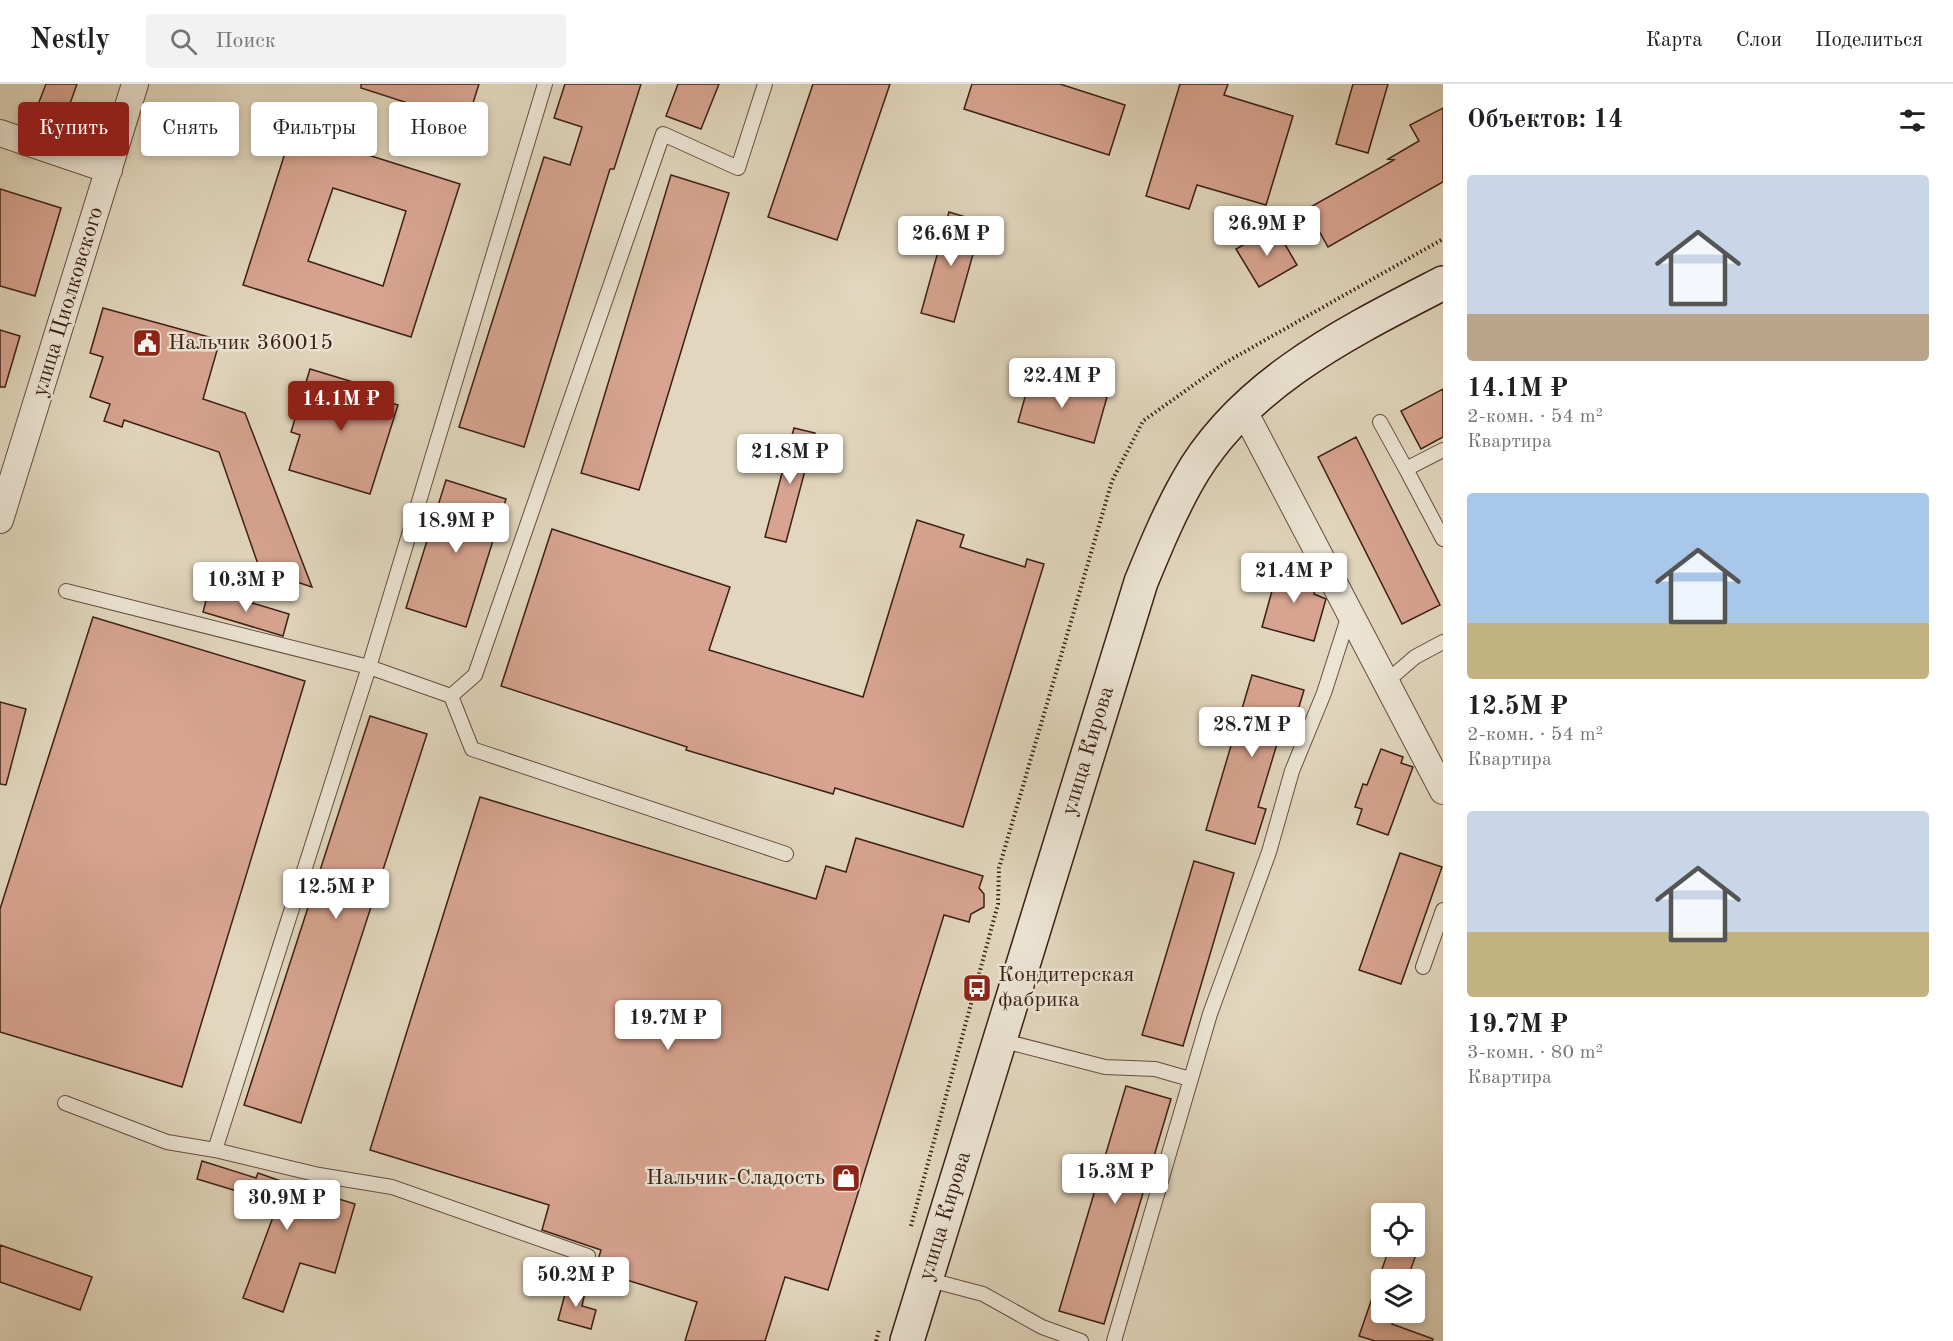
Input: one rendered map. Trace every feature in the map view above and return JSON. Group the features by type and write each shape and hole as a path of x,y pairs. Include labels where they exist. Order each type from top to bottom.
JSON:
{"main road":[{"name":"улица Кирова","path":"907,1341 1141,582 1187,481 1209,449 1244,411 1296,366 1349,331 1443,283"}],"street":[{"name":"улица Циолковского","path":"0,520 135,84"},
{"path":"0,133 109,170"},
{"path":"1244,411 1443,791"}],"lane":[{"path":"216,1150 369,667 545,84"},
{"path":"451,696 475,675 663,134 738,168 765,84"},
{"path":"1380,422 1443,539"},
{"path":"1406,468 1443,450"},
{"path":"66,591 369,667 451,696 472,748 786,854"},
{"path":"1114,1341 1210,1014 1269,852 1292,771 1324,693 1350,613"},
{"path":"1386,682 1415,657 1443,642"},
{"path":"1423,967 1443,910"},
{"path":"998,1040 1105,1066 1155,1069 1190,1079"},
{"path":"65,1103 167,1142 216,1150 319,1175 392,1187 588,1256"},
{"path":"926,1279 983,1294 1042,1327 1082,1341"}],"building":[{"path":"46,84 77,84 71,102 39,102"},
{"path":"361,84 479,84 473,102 405,102 361,88"},
{"path":"565,84 641,84 614,169 610,169 524,447 459,427 544,157 570,165 582,127 554,118"},
{"path":"678,84 719,84 701,129 666,116"},
{"path":"813,84 890,84 837,240 768,217"},
{"path":"972,84 1060,84 1125,105 1109,155 964,109"},
{"path":"1180,84 1228,84 1224,95 1293,116 1266,205 1197,185 1189,209 1146,196"},
{"path":"1353,84 1388,84 1368,153 1336,144"},
{"path":"1443,108 1443,182 1328,247 1307,209 1394,160 1388,159 1419,141 1410,125"},
{"path":"284,156 371,156 460,184 411,337 243,285","holes":["333,188 406,211 383,286 308,261"]},
{"path":"671,175 729,193 639,490 581,473"},
{"path":"0,189 61,208 35,296 0,286"},
{"path":"949,212 982,222 954,322 921,313"},
{"path":"1275,227 1297,265 1259,287 1236,249"},
{"path":"103,308 220,340 203,399 245,413 312,587 260,570 219,452 124,420 122,427 104,421 110,404 90,397 103,357 90,353"},
{"path":"0,330 20,336 5,387 0,387"},
{"path":"310,369 363,385 361,394 398,405 370,494 289,470 300,435 291,432"},
{"path":"1031,376 1107,397 1094,443 1018,422"},
{"path":"1443,389 1443,437 1421,449 1401,411"},
{"path":"794,428 815,433 786,542 765,537"},
{"path":"1356,437 1440,605 1402,624 1318,457"},
{"path":"446,480 506,499 466,627 406,608"},
{"path":"917,520 964,535 960,547 1025,567 1027,559 1044,564 963,827 835,788 833,794 686,750 687,747 501,686 552,529 730,587 709,650 863,697"},
{"path":"1280,562 1305,569 1302,580 1317,584 1314,594 1326,599 1314,641 1262,627"},
{"path":"209,590 289,614 283,636 203,612"},
{"path":"93,617 305,681 182,1087 0,1032 0,909"},
{"path":"1252,675 1304,690 1293,727 1283,724 1258,807 1266,809 1255,844 1206,830"},
{"path":"0,702 26,709 6,785 0,784"},
{"path":"370,716 427,734 301,1123 244,1105"},
{"path":"1381,749 1403,757 1401,763 1413,767 1388,835 1357,824 1362,809 1355,807 1363,784 1367,785"},
{"path":"480,797 816,899 826,866 846,872 856,838 983,876 979,888 984,894 984,907 971,914 969,922 944,915 828,1290 785,1277 765,1341 685,1341 697,1302 595,1270 601,1250 542,1230 549,1205 370,1150"},
{"path":"1400,853 1442,867 1401,984 1359,970"},
{"path":"1194,861 1234,873 1183,1046 1142,1035"},
{"path":"1126,1086 1171,1099 1104,1324 1059,1311"},
{"path":"202,1161 256,1178 258,1173 326,1197 326,1195 355,1204 335,1273 300,1263 283,1312 243,1298 273,1217 245,1207 250,1195 197,1179"},
{"path":"0,1245 92,1277 80,1310 0,1282"},
{"path":"1386,1257 1415,1257 1411,1269 1382,1269"},
{"path":"568,1283 586,1288 582,1306 596,1310 591,1329 558,1320"},
{"path":"1371,1301 1371,1323 1392,1323 1433,1339 1432,1341 1375,1341 1359,1336"}],"place":[{"name":"Нальчик 360015","path":"147,343"},
{"name":"Кондитерская фабрика","path":"977,988"},
{"name":"Нальчик-Сладость","path":"846,1178"}]}
